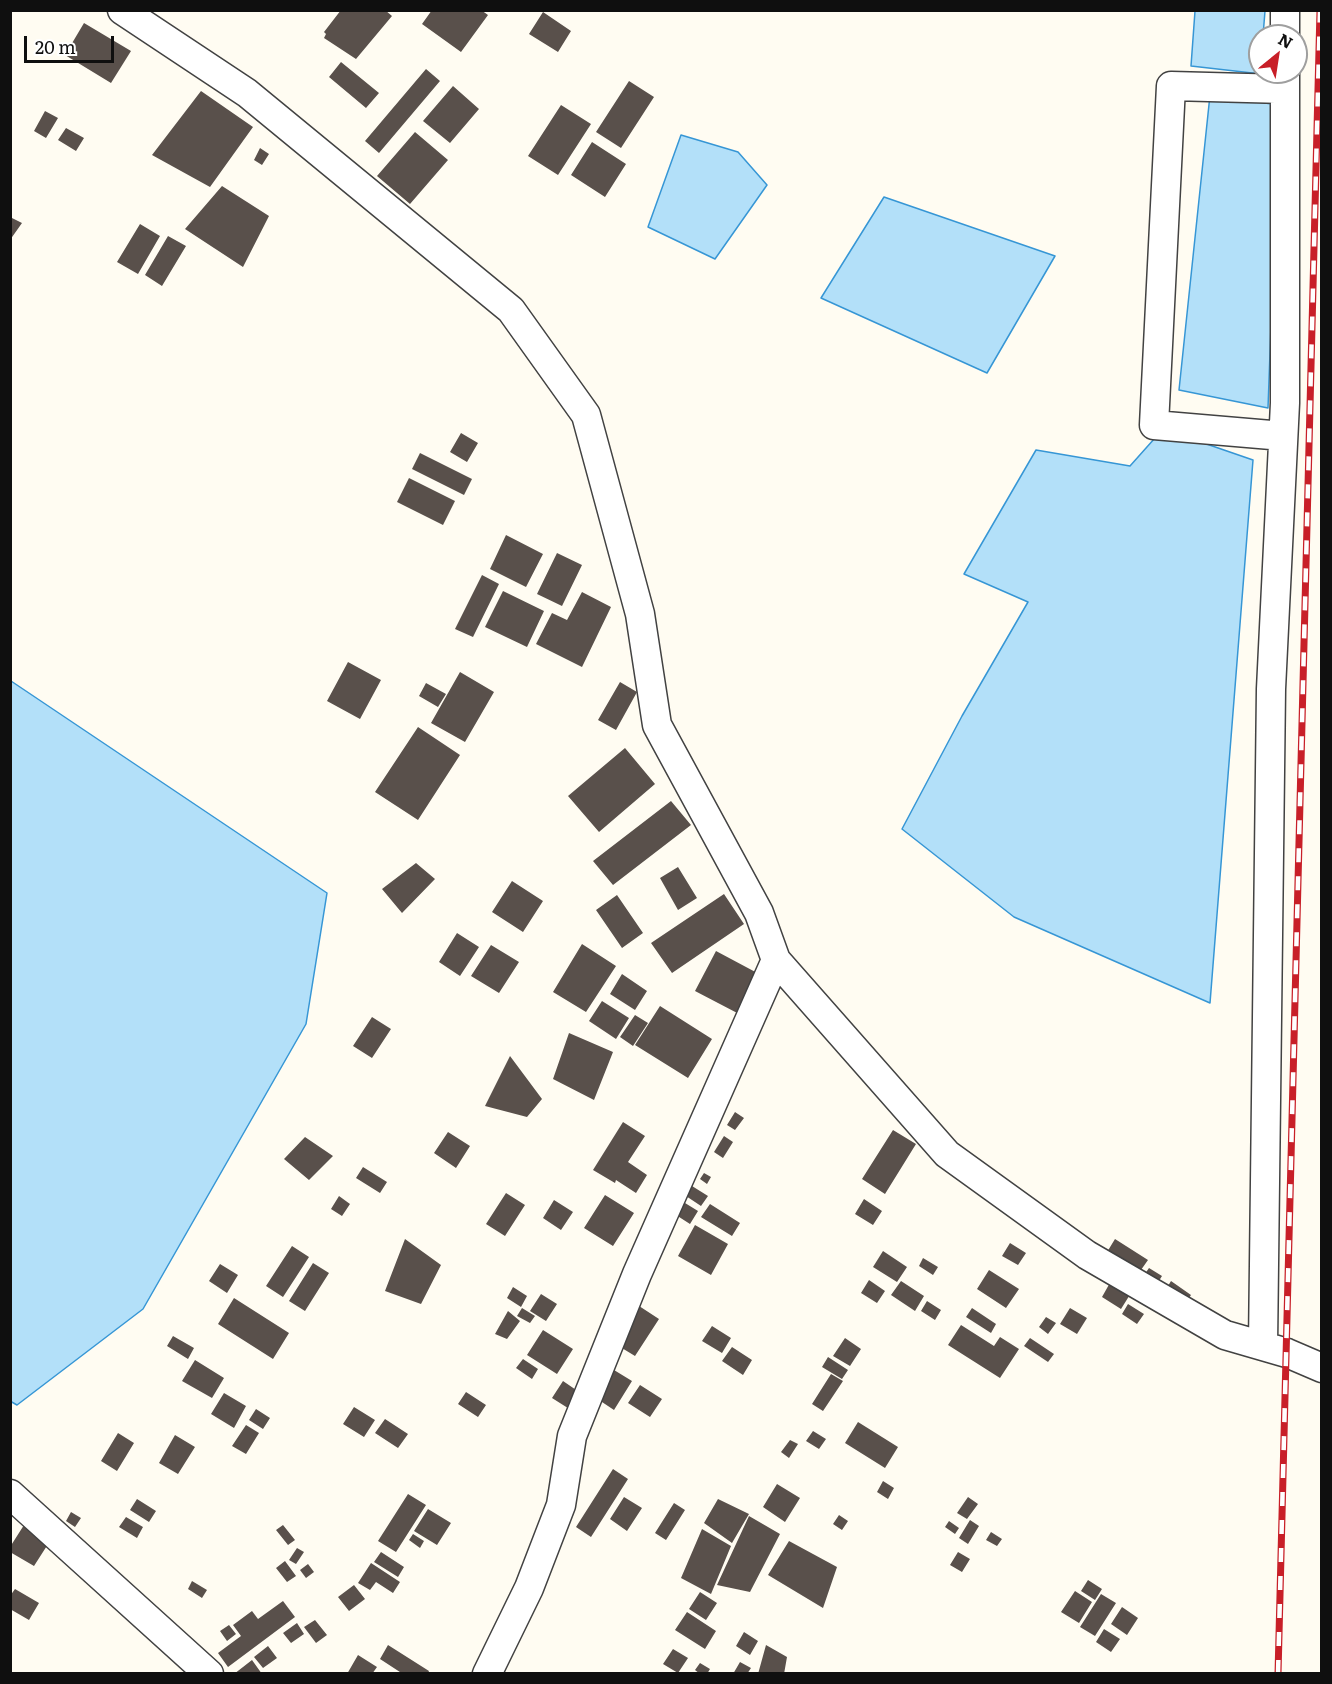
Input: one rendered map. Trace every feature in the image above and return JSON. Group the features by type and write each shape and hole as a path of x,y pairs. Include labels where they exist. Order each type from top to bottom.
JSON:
{"street":[{"path":"122,10 247,93 511,310 586,415 640,614 657,725 759,914 777,960 947,1154 1087,1255 1225,1335 1287,1353 1322,1368"},
{"path":"1248,82 1171,86 1154,425 1283,436"},
{"path":"1263,1346 1271,689 1285,403 1285,84"},
{"path":"487,1674 529,1588 561,1504 572,1436 632,1285 777,960"},
{"path":"10,1494 209,1674"}],"water":[{"path":"1195,11 1265,11 1264,24 1248,24 1248,73 1191,66"},
{"path":"1210,95 1279,105 1268,408 1179,390"},
{"path":"681,135 738,152 767,185 715,259 648,227"},
{"path":"884,197 1055,256 987,373 821,298"},
{"path":"1163,429 1253,460 1210,1003 1014,917 902,829 962,716 1028,602 964,574 1036,450 1130,466"},
{"path":"11,681 327,893 306,1024 143,1309 17,1405 10,1401"}],"building":[{"path":"341,10 385,10 392,16 356,59 324,38 326,34 324,32"},
{"path":"432,10 481,10 488,15 461,52 422,24"},
{"path":"543,12 571,31 558,52 529,34"},
{"path":"84,23 131,51 111,83 65,55"},
{"path":"341,62 379,93 366,108 329,77"},
{"path":"426,69 440,81 379,153 365,141"},
{"path":"629,81 654,97 621,148 596,132"},
{"path":"453,86 479,109 450,143 423,121"},
{"path":"201,91 253,127 210,187 152,155"},
{"path":"561,105 591,124 558,175 528,156"},
{"path":"45,111 58,118 46,138 34,131"},
{"path":"66,128 84,138 76,151 58,140"},
{"path":"415,132 448,160 410,204 377,176"},
{"path":"592,142 626,164 605,197 571,175"},
{"path":"260,148 269,154 262,165 254,160"},
{"path":"222,186 269,216 243,267 185,229"},
{"path":"10,217 22,223 10,240"},
{"path":"140,224 160,236 138,274 117,262"},
{"path":"168,236 186,246 162,286 145,275"},
{"path":"461,433 478,443 467,462 450,452"},
{"path":"420,453 472,479 464,495 412,469"},
{"path":"409,478 455,501 443,525 397,502"},
{"path":"506,535 543,554 526,587 490,569"},
{"path":"557,553 582,565 562,606 537,594"},
{"path":"482,575 499,584 473,637 455,629"},
{"path":"503,591 544,611 527,647 485,627"},
{"path":"582,592 611,607 582,667 536,644 552,613 567,620"},
{"path":"348,662 381,680 360,719 327,701"},
{"path":"460,672 494,692 465,742 431,723"},
{"path":"620,682 637,692 616,730 598,720"},
{"path":"426,683 446,694 438,707 419,696"},
{"path":"418,727 460,755 418,820 375,792"},
{"path":"625,748 655,784 599,832 568,796"},
{"path":"671,801 691,825 613,885 593,861"},
{"path":"416,863 435,879 402,913 382,889"},
{"path":"678,867 697,898 678,910 660,878"},
{"path":"512,881 543,901 523,932 492,912"},
{"path":"724,894 744,924 672,973 651,943"},
{"path":"617,895 643,933 622,948 596,910"},
{"path":"457,933 479,947 460,976 439,962"},
{"path":"582,944 616,966 586,1012 553,992"},
{"path":"491,945 519,962 499,993 471,976"},
{"path":"716,951 761,975 741,1015 695,991"},
{"path":"622,974 647,991 635,1010 610,994"},
{"path":"602,1001 629,1018 616,1039 589,1021"},
{"path":"660,1006 712,1039 688,1078 635,1045"},
{"path":"635,1015 648,1023 633,1046 620,1037"},
{"path":"372,1017 391,1029 372,1058 353,1046"},
{"path":"569,1033 613,1052 594,1100 553,1079"},
{"path":"510,1056 542,1099 527,1117 485,1106"},
{"path":"735,1112 744,1118 735,1130 727,1125"},
{"path":"623,1122 645,1136 628,1162 647,1175 636,1193 616,1180 615,1183 593,1170"},
{"path":"893,1130 916,1144 885,1194 862,1179"},
{"path":"448,1132 470,1146 456,1168 434,1153"},
{"path":"724,1136 733,1142 723,1158 714,1152"},
{"path":"305,1137 333,1156 309,1180 284,1159"},
{"path":"363,1167 387,1182 380,1193 356,1178"},
{"path":"704,1173 711,1177 707,1184 700,1179"},
{"path":"692,1186 708,1196 701,1206 686,1196"},
{"path":"506,1193 525,1205 505,1236 486,1224"},
{"path":"605,1195 634,1213 613,1246 584,1228"},
{"path":"339,1196 350,1204 342,1216 331,1209"},
{"path":"864,1199 882,1211 873,1225 855,1214"},
{"path":"554,1200 573,1212 561,1230 543,1218"},
{"path":"685,1203 698,1211 690,1224 676,1215"},
{"path":"710,1204 740,1223 732,1236 701,1217"},
{"path":"695,1225 728,1244 711,1275 678,1256"},
{"path":"405,1239 441,1265 421,1304 385,1291"},
{"path":"1115,1239 1148,1260 1136,1277 1104,1257"},
{"path":"1010,1243 1026,1253 1018,1265 1002,1256"},
{"path":"292,1246 309,1257 283,1297 266,1286"},
{"path":"883,1251 907,1267 897,1282 873,1267"},
{"path":"923,1258 938,1267 933,1275 919,1266"},
{"path":"313,1263 329,1273 305,1311 289,1301"},
{"path":"220,1264 238,1275 227,1293 209,1281"},
{"path":"1149,1268 1162,1276 1155,1287 1142,1278"},
{"path":"989,1270 1019,1289 1006,1308 977,1289"},
{"path":"869,1280 885,1291 877,1303 861,1293"},
{"path":"901,1281 924,1296 915,1311 891,1295"},
{"path":"1111,1281 1131,1293 1121,1309 1102,1297"},
{"path":"1171,1281 1191,1295 1185,1304 1165,1291"},
{"path":"513,1287 527,1296 521,1307 507,1298"},
{"path":"541,1294 557,1304 546,1321 530,1311"},
{"path":"234,1298 289,1333 273,1359 218,1324"},
{"path":"927,1301 941,1310 935,1320 921,1311"},
{"path":"636,1304 659,1319 635,1356 612,1342"},
{"path":"1128,1304 1144,1314 1137,1324 1122,1314"},
{"path":"522,1308 535,1316 530,1323 517,1316"},
{"path":"972,1308 996,1324 991,1333 966,1317"},
{"path":"1070,1308 1087,1318 1077,1334 1060,1324"},
{"path":"508,1311 520,1321 507,1339 495,1334"},
{"path":"1046,1317 1056,1323 1048,1334 1039,1327"},
{"path":"961,1325 994,1346 1000,1337 1019,1349 1000,1378 948,1345"},
{"path":"712,1326 731,1338 722,1353 702,1341"},
{"path":"543,1330 573,1349 557,1374 527,1355"},
{"path":"173,1336 194,1348 188,1359 167,1346"},
{"path":"845,1338 861,1349 850,1366 833,1356"},
{"path":"1030,1338 1054,1354 1048,1362 1024,1346"},
{"path":"732,1347 752,1360 743,1375 722,1361"},
{"path":"828,1357 848,1370 842,1379 822,1367"},
{"path":"523,1359 538,1369 532,1379 516,1368"},
{"path":"195,1360 224,1378 212,1398 182,1381"},
{"path":"614,1370 632,1381 614,1410 596,1398"},
{"path":"831,1374 843,1381 823,1411 812,1404"},
{"path":"563,1381 582,1394 571,1410 552,1398"},
{"path":"640,1385 662,1399 650,1417 628,1403"},
{"path":"466,1392 486,1405 478,1417 458,1404"},
{"path":"224,1393 246,1406 234,1428 211,1414"},
{"path":"354,1407 375,1420 364,1437 343,1424"},
{"path":"256,1409 270,1418 263,1429 249,1420"},
{"path":"385,1419 408,1434 398,1448 375,1433"},
{"path":"858,1422 898,1447 885,1468 845,1443"},
{"path":"246,1425 259,1433 246,1454 232,1446"},
{"path":"813,1431 826,1439 819,1449 806,1441"},
{"path":"118,1433 134,1443 117,1471 101,1461"},
{"path":"175,1435 195,1447 178,1474 159,1463"},
{"path":"790,1440 798,1444 789,1458 781,1452"},
{"path":"613,1469 628,1479 591,1537 576,1527"},
{"path":"883,1481 894,1488 888,1499 877,1492"},
{"path":"777,1484 800,1498 785,1522 763,1507"},
{"path":"408,1494 426,1505 396,1552 378,1541"},
{"path":"624,1497 642,1508 627,1531 610,1519"},
{"path":"968,1497 978,1504 967,1519 957,1513"},
{"path":"137,1499 156,1511 149,1522 130,1510"},
{"path":"718,1499 749,1514 732,1543 704,1523"},
{"path":"674,1503 685,1510 666,1540 655,1533"},
{"path":"428,1509 451,1523 437,1545 414,1531"},
{"path":"71,1512 81,1518 75,1527 66,1521"},
{"path":"839,1515 848,1521 842,1530 833,1524"},
{"path":"749,1516 780,1534 750,1592 717,1585"},
{"path":"126,1517 143,1527 137,1538 119,1527"},
{"path":"970,1520 979,1526 968,1544 959,1538"},
{"path":"949,1521 959,1528 955,1534 945,1527"},
{"path":"24,1525 50,1541 34,1566 10,1552 10,1547"},
{"path":"283,1525 295,1540 288,1545 276,1530"},
{"path":"702,1529 731,1546 711,1594 681,1578"},
{"path":"991,1532 1002,1539 997,1546 986,1540"},
{"path":"413,1534 424,1541 420,1548 409,1540"},
{"path":"789,1541 837,1567 823,1608 768,1575"},
{"path":"297,1548 304,1552 296,1564 289,1560"},
{"path":"381,1552 404,1567 398,1577 374,1562"},
{"path":"958,1552 970,1559 962,1572 950,1565"},
{"path":"285,1561 296,1576 287,1582 276,1568"},
{"path":"371,1563 400,1582 393,1593 376,1582 370,1590 358,1583"},
{"path":"308,1564 314,1572 306,1578 300,1570"},
{"path":"1088,1580 1102,1589 1095,1600 1081,1591"},
{"path":"192,1581 207,1590 202,1598 188,1589"},
{"path":"354,1585 365,1599 349,1611 338,1597"},
{"path":"15,1589 39,1603 29,1620 10,1609 10,1596"},
{"path":"1075,1591 1092,1602 1079,1623 1061,1612"},
{"path":"700,1592 717,1603 706,1620 689,1609"},
{"path":"1101,1594 1116,1603 1095,1636 1080,1627"},
{"path":"283,1601 295,1617 228,1667 218,1653 241,1636 233,1625 252,1611 258,1619"},
{"path":"1122,1607 1138,1618 1127,1635 1111,1624"},
{"path":"687,1612 716,1631 705,1649 675,1630"},
{"path":"315,1620 327,1635 316,1643 304,1627"},
{"path":"297,1623 304,1634 291,1643 283,1633"},
{"path":"229,1625 236,1634 227,1641 220,1631"},
{"path":"1104,1629 1120,1639 1111,1652 1096,1642"},
{"path":"744,1632 758,1641 750,1655 736,1646"},
{"path":"388,1645 429,1671 428,1674 403,1674 380,1659"},
{"path":"766,1645 787,1657 784,1674 758,1674"},
{"path":"268,1646 277,1658 263,1668 254,1657"},
{"path":"673,1649 688,1658 678,1673 663,1664"},
{"path":"358,1655 377,1667 372,1674 347,1674"},
{"path":"252,1660 262,1674 234,1674"},
{"path":"740,1662 751,1668 747,1674 733,1674"},
{"path":"700,1663 710,1669 707,1674 700,1674 695,1670"}],"railway":[{"path":"1278,1674 1320,10"}]}
